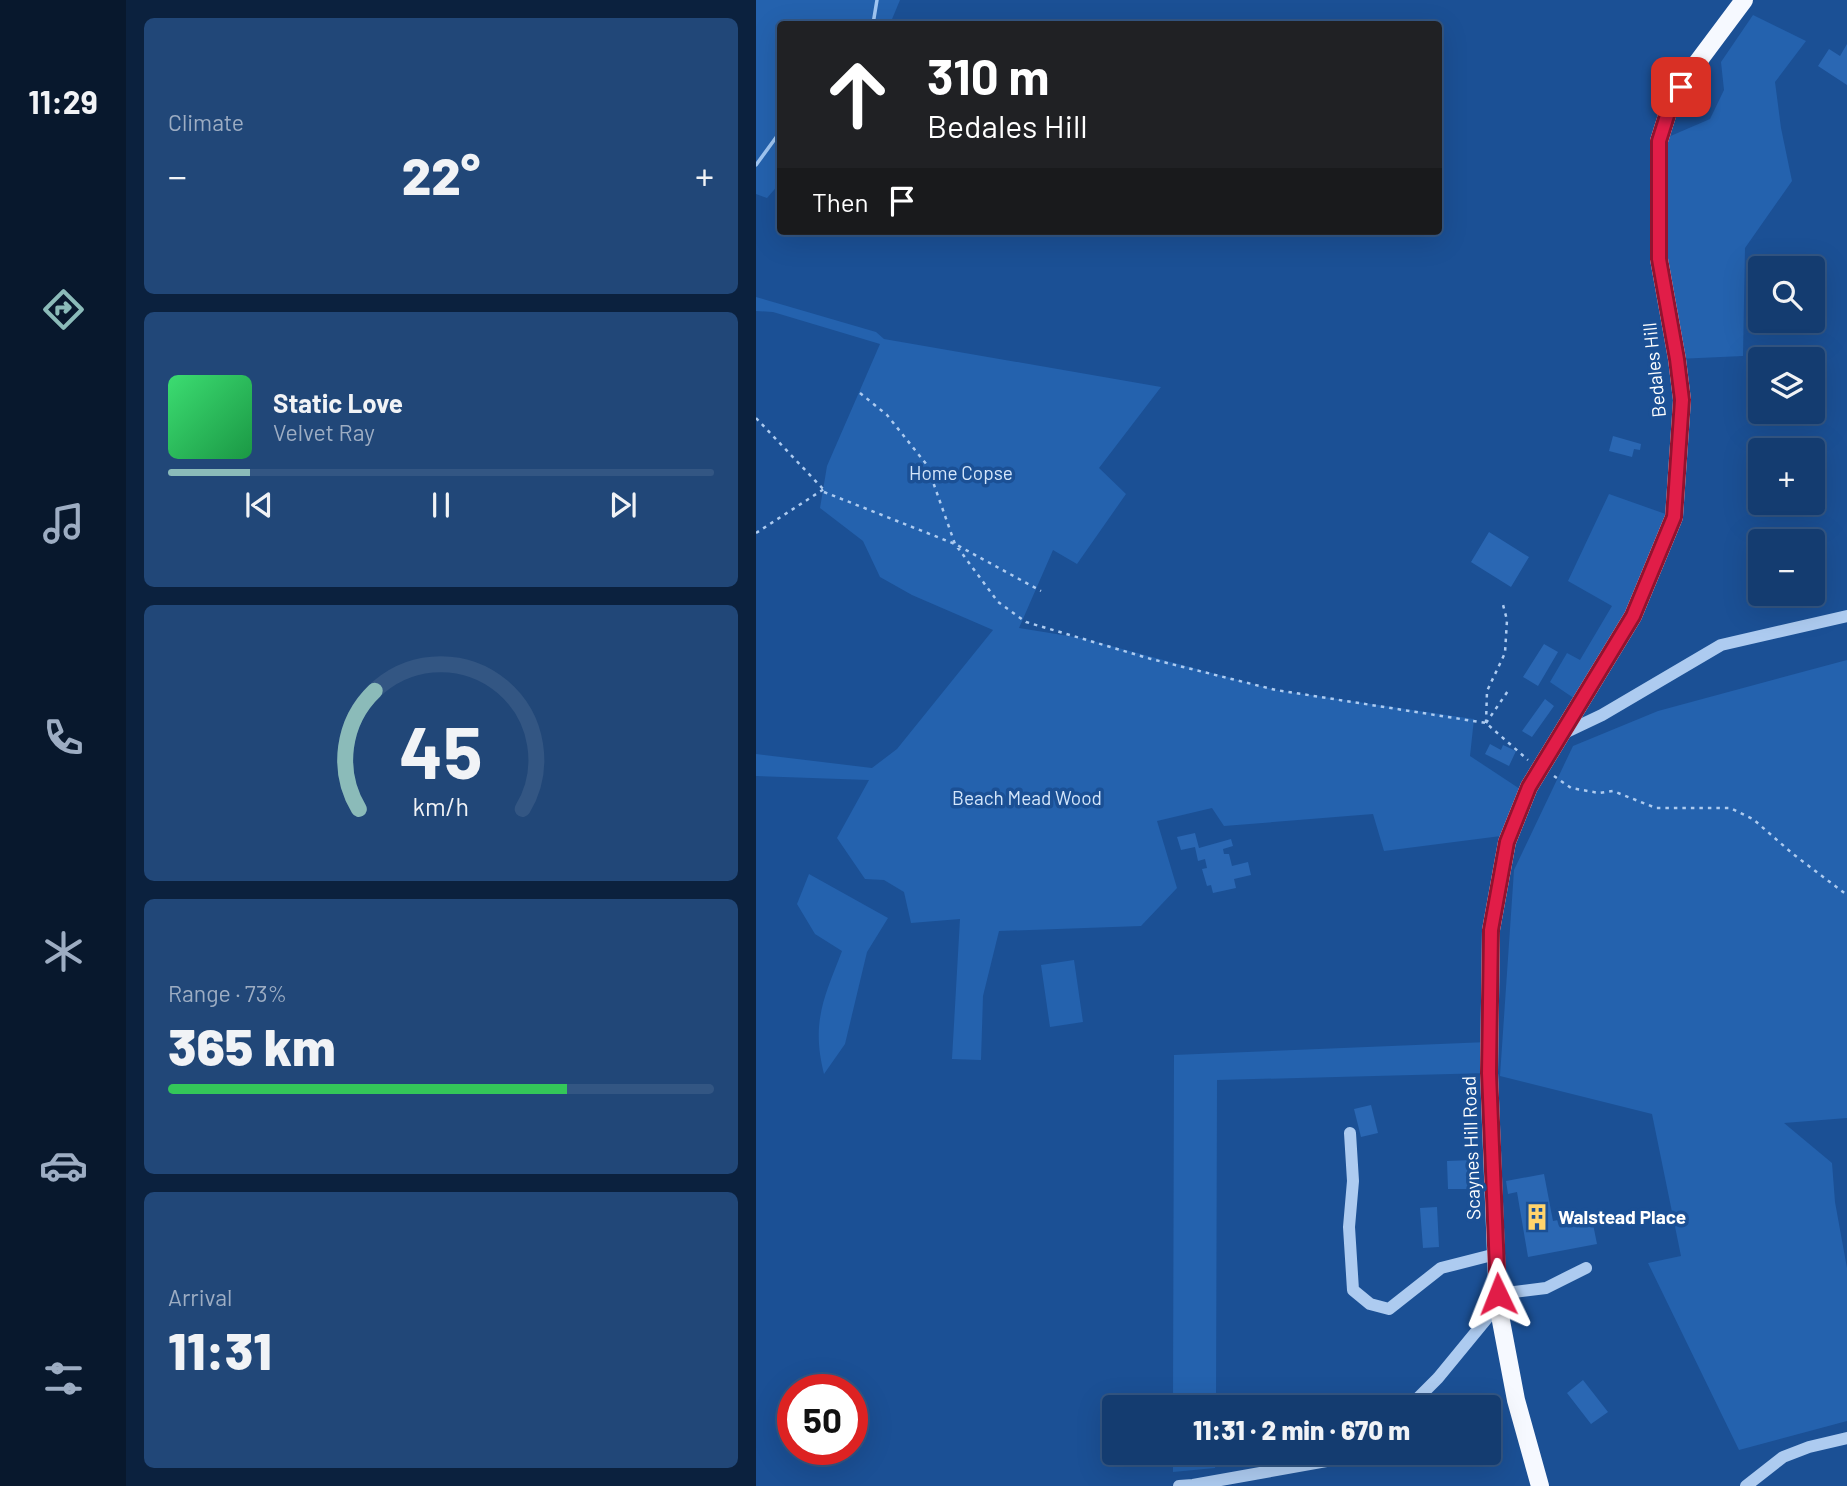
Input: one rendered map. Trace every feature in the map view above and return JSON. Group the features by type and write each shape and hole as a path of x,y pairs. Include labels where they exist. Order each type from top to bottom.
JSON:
{"main road":[{"name":"Bedales Hill","path":"1562,734 1633,616 1674,517 1682,400 1659,259 1659,141 1671,103 1691,71 1744,0"},
{"name":"Scaynes Hill Road","path":"1541,1486 1516,1400 1498,1300 1489,1063 1491,930 1507,842 1539,767 1562,734"}],"street":[{"path":"1562,734 1602,715 1721,645 1847,616"},
{"path":"1350,1133 1353,1181 1349,1227 1353,1290 1370,1304 1389,1310 1441,1268 1496,1254"},
{"path":"1421,1395 1438,1378 1498,1300 1546,1288 1586,1268"},
{"path":"1746,1486 1783,1457 1809,1447 1847,1438"},
{"path":"1178,1486 1194,1486 1306,1465"}],"path":[{"path":"860,393 887,415 927,465 955,544 998,602 1026,622 1151,659 1276,690 1486,723 1539,767 1572,788 1599,793 1613,791 1656,808 1730,808 1753,819 1847,895"},
{"path":"756,418 825,492 955,544 1041,592"},
{"path":"756,533 825,492"},
{"path":"1486,723 1487,691 1504,653 1507,620 1502,601"},
{"path":"1486,723 1510,688"}],"green space":[{"path":"756,0 900,0 891,21 777,21 777,186 767,198 756,194"},
{"path":"1753,15 1806,41 1775,82 1792,181 1745,248 1743,356 1677,359 1659,259 1659,141 1710,119 1724,90 1721,62"},
{"name":"Beach Mead Wood","path":"756,297 876,332 884,339 1161,387 1099,468 1126,494 1077,564 1053,550 1019,628 1081,638 1276,690 1474,719 1470,756 1520,789 1501,836 1384,851 1373,814 1224,826 1212,808 1157,821 1177,888 1141,926 999,931 983,996 981,1060 952,1059 960,919 911,923 904,892 884,880 865,879 837,838 869,780 756,776 756,754 872,768 897,749 993,630 912,595 880,577 863,541 820,508 827,466 880,344 773,312 756,311"},
{"path":"1609,494 1674,517 1581,703 1550,682 1567,653 1580,660 1612,606 1568,581"},
{"path":"1847,660 1847,1118 1784,1123 1832,1163 1835,1202 1847,1268 1847,1421 1739,1450 1648,1263 1681,1256 1652,1114 1500,1076 1514,870 1573,746 1658,711"},
{"path":"809,874 888,918 867,952 845,1044 824,1074 819,1039 821,1011 842,951 815,934 797,904"},
{"path":"1074,960 1083,1022 1050,1027 1041,965"},
{"path":"1488,1042 1489,1073 1217,1080 1216,1395 1173,1395 1174,1055"},
{"path":"1173,1465 1215,1465 1215,1468 1173,1472"}],"building":[{"path":"1847,44 1847,85 1818,66 1829,49 1840,56"},
{"path":"1691,82 1705,91 1691,111 1677,102"},
{"path":"1613,436 1641,444 1640,450 1634,449 1632,457 1609,451"},
{"path":"1489,532 1529,557 1511,587 1471,562"},
{"path":"1544,644 1558,652 1538,686 1523,677"},
{"path":"1545,699 1554,706 1532,737 1522,731"},
{"path":"1490,744 1501,750 1503,745 1516,751 1509,766 1485,754"},
{"path":"1195,833 1199,848 1231,839 1233,846 1223,849 1224,854 1229,854 1232,866 1248,862 1251,875 1234,879 1236,888 1213,893 1211,885 1207,886 1202,869 1207,868 1205,859 1198,861 1195,847 1181,850 1177,837"},
{"path":"1371,1105 1378,1133 1361,1137 1354,1109"},
{"path":"1473,1160 1474,1189 1448,1189 1447,1161"},
{"name":"Walstead Place","path":"1544,1174 1553,1221 1591,1214 1597,1244 1528,1257 1517,1192 1508,1194 1506,1181"},
{"path":"1437,1207 1439,1247 1423,1248 1420,1208"},
{"path":"1583,1380 1608,1412 1591,1424 1567,1393"}],"waterway":[{"path":"874,21 877,0"},
{"path":"756,165 777,136"}],"place":[{"name":"Walstead Place","path":"1537,1217"}],"route":[{"path":"1498,1294 1488,1042 1491,930 1507,842 1529,787 1633,616 1674,517 1682,400 1659,259 1659,141 1671,103 1681,87"}],"park label":[{"name":"Home Copse","path":"961,473"}]}
